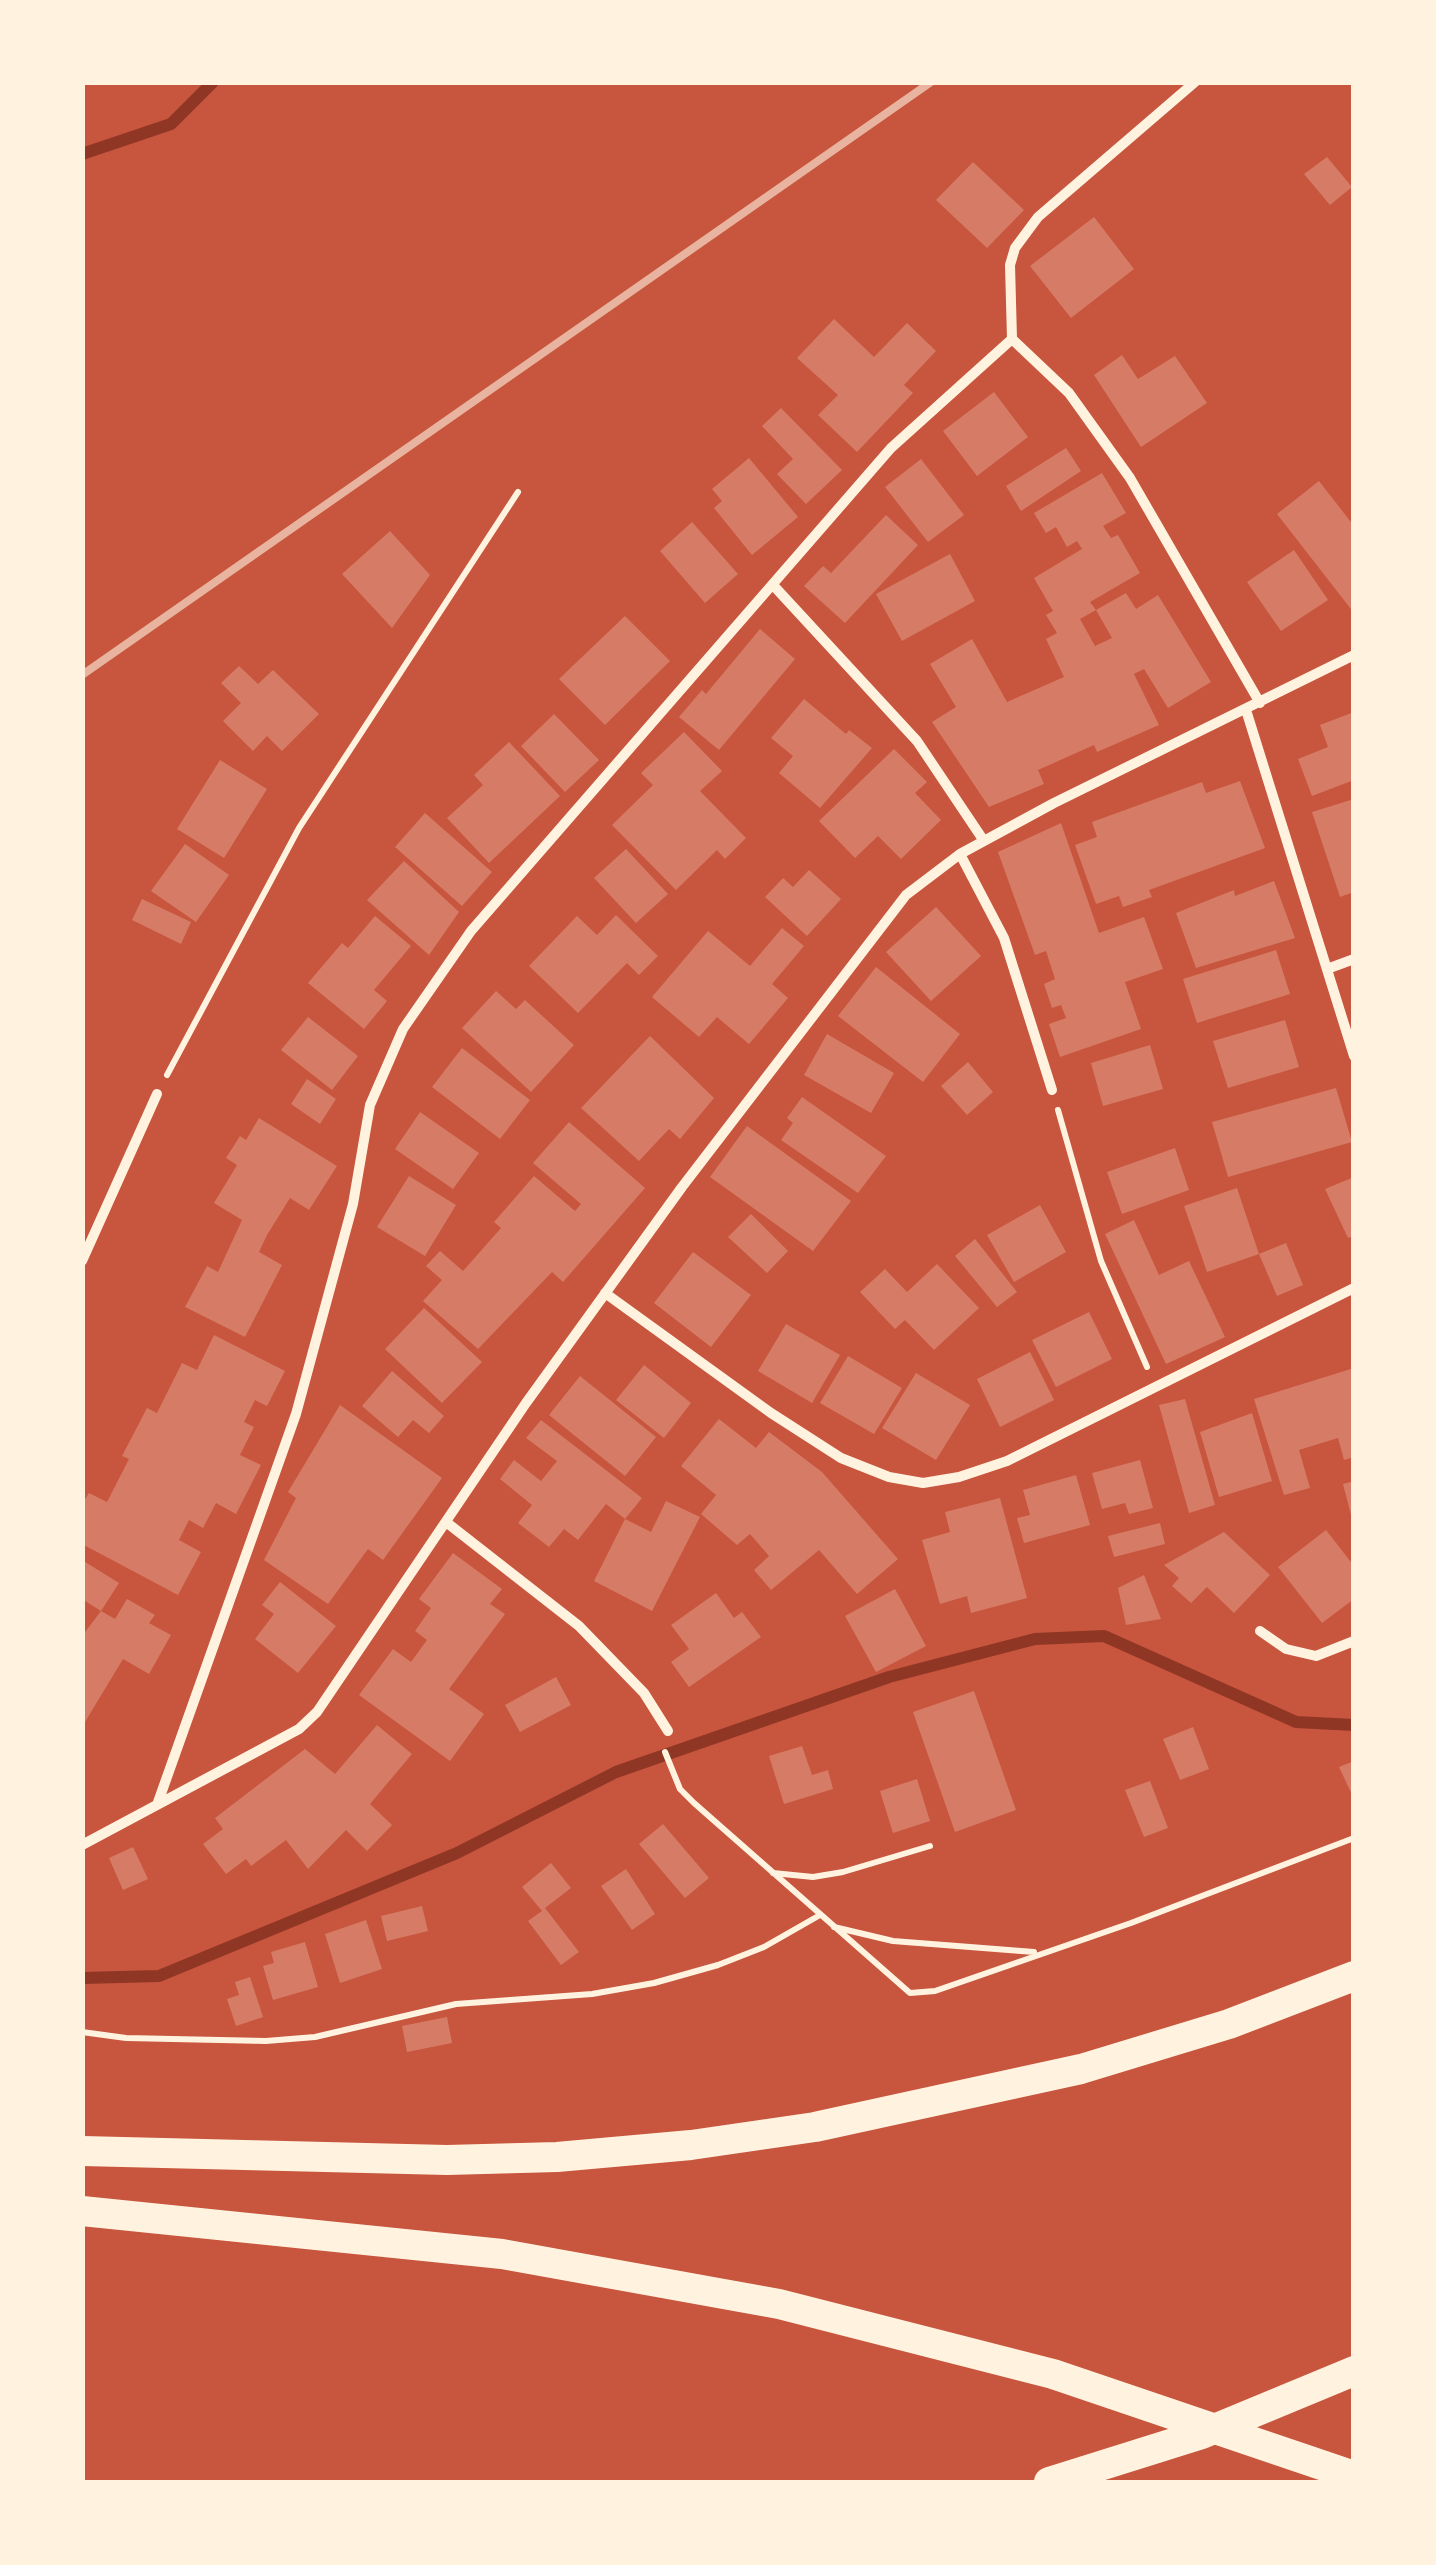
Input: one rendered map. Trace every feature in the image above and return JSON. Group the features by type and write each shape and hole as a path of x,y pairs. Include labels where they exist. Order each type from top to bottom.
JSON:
{"highway":[{"path":"82,2151 447,2160 557,2157 691,2145 832,2124 1081,2069 1229,2024 1354,1976"},
{"path":"82,2211 356,2237 591,2267 920,2337 1162,2408 1354,2455"},
{"path":"1050,2482 1120,2462 1310,2392 1354,2371"},
{"path":"1162,2408 1354,2476"}],"street":[{"path":"1195,82 1038,217 1015,248 1010,265 1012,339 1069,394 1130,478 1260,703"},
{"path":"156,1805 296,1414 353,1204 370,1105 403,1029 470,931 891,448 1012,339"},
{"path":"773,585 917,741 984,842"},
{"path":"82,1845 299,1729 317,1712 605,1293 906,894 960,854 1354,655"},
{"path":"1246,710 1354,1056"},
{"path":"960,854 1004,938 1052,1090"},
{"path":"1328,970 1354,959"},
{"path":"82,1261 157,1094"},
{"path":"82,1218 96,1226"},
{"path":"605,1293 770,1413 841,1458 889,1477 923,1483 960,1477 1007,1461 1354,1288"},
{"path":"446,1522 579,1626 644,1693 668,1731"},
{"path":"1260,1631 1286,1649 1316,1656 1354,1641"}],"path":[{"path":"157,1094 299,828 518,492"},
{"path":"1052,1090 1101,1261 1156,1386"},
{"path":"668,1766 680,1790 910,1993 935,1991 1131,1923 1354,1838"},
{"path":"772,1873 814,1876 843,1872 930,1846"},
{"path":"82,2032 178,2040 314,2037 456,2004 592,1994 654,1984 764,1947 820,1915"},
{"path":"833,1926 894,1942 1040,1953"}],"building":[{"path":"1327,157 1352,187 1330,205 1304,174"},
{"path":"973,162 1024,210 987,248 936,200"},
{"path":"1094,217 1134,269 1071,318 1030,266"},
{"path":"834,319 874,357 907,323 936,351 904,385 913,393 857,452 818,415 838,395 797,358"},
{"path":"1122,355 1138,379 1175,356 1207,403 1141,447 1094,375"},
{"path":"994,392 1028,437 977,476 943,431"},
{"path":"781,408 842,470 806,504 777,474 793,459 762,426"},
{"path":"1066,448 1081,471 1021,511 1006,486"},
{"path":"749,458 798,517 752,555 714,508 722,501 712,489"},
{"path":"921,459 964,515 928,542 885,487"},
{"path":"1102,473 1126,513 1103,526 1111,538 1118,535 1140,573 1090,602 1096,610 1126,593 1136,609 1158,595 1211,682 1168,708 1144,669 1134,674 1159,725 1097,752 1094,745 1038,770 1044,784 989,807 932,722 956,707 930,664 972,639 1007,702 1064,677 1046,639 1057,633 1046,615 1053,611 1034,578 1082,549 1077,541 1067,547 1056,527 1046,533 1034,513","holes":["1096,610 1112,638 1095,646 1080,619"]},
{"path":"1319,481 1354,526 1354,613 1277,514"},
{"path":"886,515 918,545 845,623 804,586 823,566 831,573"},
{"path":"692,522 738,574 705,603 660,551"},
{"path":"390,531 430,575 392,628 342,574"},
{"path":"1294,550 1328,600 1281,631 1247,582"},
{"path":"950,554 975,601 902,641 876,594"},
{"path":"625,616 670,661 605,725 559,679"},
{"path":"760,629 795,659 719,750 679,717 702,690 706,694"},
{"path":"239,666 258,684 273,670 319,714 282,751 267,736 253,751 223,721 241,703 221,683"},
{"path":"804,699 846,734 849,730 872,748 820,808 779,773 793,756 771,738"},
{"path":"1354,712 1354,780 1312,796 1298,759 1328,747 1320,725"},
{"path":"554,714 599,760 565,792 521,746"},
{"path":"684,732 722,771 700,791 746,838 725,859 717,850 676,890 612,825 653,785 641,773"},
{"path":"509,742 560,796 489,863 447,818 483,785 474,775"},
{"path":"894,749 927,782 915,793 941,820 901,859 878,836 855,858 819,821"},
{"path":"220,760 267,789 224,858 177,829"},
{"path":"1240,781 1265,848 1149,890 1152,897 1123,907 1119,896 1096,904 1075,845 1097,837 1092,822 1202,782 1206,793"},
{"path":"1354,799 1354,892 1340,897 1312,812"},
{"path":"425,813 492,872 462,906 395,847"},
{"path":"1061,823 1099,933 1144,917 1163,969 1125,982 1141,1029 1060,1057 1049,1024 1066,1018 1061,1005 1052,1008 1044,984 1055,979 1046,951 1035,955 998,852"},
{"path":"185,844 229,875 196,922 151,891"},
{"path":"626,849 668,894 636,923 594,878"},
{"path":"404,861 459,912 429,955 367,900"},
{"path":"809,870 841,899 807,936 765,897 783,878 793,887"},
{"path":"1274,881 1295,938 1196,968 1176,913 1234,890 1235,896"},
{"path":"142,899 191,922 181,944 132,920"},
{"path":"936,907 981,956 931,1001 886,952"},
{"path":"616,915 658,956 639,975 627,963 578,1013 529,966 577,916 597,935"},
{"path":"375,916 411,946 374,990 387,1001 364,1029 308,983 342,943 348,948"},
{"path":"782,928 804,946 772,984 788,998 749,1044 717,1017 699,1037 652,997 708,931 750,966"},
{"path":"1276,950 1290,994 1197,1023 1183,979"},
{"path":"876,967 960,1034 923,1082 838,1016"},
{"path":"496,991 516,1009 525,1000 574,1045 531,1092 462,1028"},
{"path":"308,1017 358,1056 332,1090 281,1050"},
{"path":"1285,1020 1299,1067 1228,1088 1213,1041"},
{"path":"827,1034 894,1073 871,1113 804,1075"},
{"path":"650,1036 714,1098 680,1139 669,1129 639,1161 581,1108"},
{"path":"1150,1045 1163,1089 1103,1106 1091,1063"},
{"path":"462,1048 530,1100 500,1139 432,1087"},
{"path":"968,1062 993,1092 967,1115 941,1086"},
{"path":"307,1079 336,1099 320,1124 291,1104"},
{"path":"1336,1088 1352,1142 1228,1177 1212,1122"},
{"path":"802,1097 886,1156 858,1193 781,1140 793,1123 787,1118"},
{"path":"420,1112 479,1153 453,1189 395,1149"},
{"path":"259,1118 337,1166 309,1210 290,1198 267,1235 259,1252 282,1265 245,1337 185,1307 207,1266 218,1272 242,1220 214,1203 237,1165 226,1158 240,1136 246,1140"},
{"path":"569,1122 645,1188 563,1282 552,1272 478,1349 423,1301 442,1280 426,1266 440,1251 463,1271 501,1228 494,1222 534,1176 575,1211 581,1204 533,1163"},
{"path":"747,1126 851,1201 813,1251 710,1177"},
{"path":"1175,1148 1189,1190 1122,1214 1107,1172"},
{"path":"409,1176 456,1205 425,1256 377,1227"},
{"path":"1354,1177 1354,1236 1348,1238 1325,1189"},
{"path":"1237,1188 1259,1254 1207,1272 1184,1206"},
{"path":"1040,1205 1066,1252 1014,1282 987,1235"},
{"path":"751,1214 788,1251 767,1273 728,1237"},
{"path":"1134,1220 1159,1275 1189,1261 1225,1337 1166,1364 1105,1234"},
{"path":"975,1239 1017,1292 997,1307 955,1256"},
{"path":"1286,1243 1303,1285 1277,1296 1259,1254"},
{"path":"693,1252 751,1295 711,1347 654,1303"},
{"path":"937,1264 979,1308 934,1350 905,1320 895,1329 860,1292 885,1269 907,1292"},
{"path":"424,1308 482,1362 442,1403 385,1349"},
{"path":"1089,1312 1112,1359 1056,1387 1032,1340"},
{"path":"786,1324 840,1355 812,1403 758,1371"},
{"path":"214,1335 285,1371 267,1406 255,1400 244,1422 254,1427 240,1455 261,1465 236,1514 216,1503 203,1528 189,1520 179,1540 201,1552 178,1595 82,1544 82,1504 89,1493 107,1502 129,1459 122,1456 147,1408 157,1413 182,1363 197,1370"},
{"path":"1030,1352 1054,1400 1000,1427 977,1379"},
{"path":"848,1356 902,1388 874,1434 820,1403"},
{"path":"644,1365 691,1403 664,1438 616,1400"},
{"path":"1354,1368 1354,1457 1344,1460 1338,1438 1299,1450 1310,1488 1284,1495 1254,1399"},
{"path":"392,1371 444,1416 429,1433 413,1420 398,1437 362,1406"},
{"path":"916,1373 970,1405 936,1460 882,1428"},
{"path":"580,1376 656,1437 625,1476 549,1415"},
{"path":"1185,1399 1215,1505 1189,1513 1159,1405"},
{"path":"340,1405 442,1478 383,1560 368,1549 328,1604 264,1560 296,1498 288,1492"},
{"path":"1252,1413 1272,1481 1219,1497 1200,1432"},
{"path":"719,1419 756,1448 769,1432 822,1472 898,1559 857,1594 819,1550 771,1590 754,1570 769,1556 750,1534 737,1545 701,1514 716,1495 681,1466"},
{"path":"541,1420 642,1498 625,1519 606,1504 578,1540 564,1529 549,1547 518,1523 532,1505 500,1479 514,1460 541,1481 557,1461 526,1438"},
{"path":"1140,1460 1153,1508 1129,1514 1125,1503 1102,1509 1092,1473"},
{"path":"1076,1475 1090,1525 1024,1543 1017,1518 1030,1515 1023,1490"},
{"path":"1354,1481 1354,1519 1352,1519 1343,1484"},
{"path":"1000,1498 1027,1598 971,1613 967,1596 940,1604 922,1540 950,1532 945,1512"},
{"path":"666,1501 700,1517 652,1611 594,1581 625,1519 651,1532"},
{"path":"1160,1523 1165,1544 1114,1557 1108,1536"},
{"path":"1326,1530 1354,1566 1354,1599 1322,1623 1278,1567"},
{"path":"1224,1532 1270,1575 1234,1613 1207,1587 1191,1603 1172,1586 1179,1578 1164,1565"},
{"path":"453,1553 502,1589 490,1604 505,1614 449,1689 484,1714 450,1761 359,1695 393,1649 411,1662 427,1640 415,1631 431,1608 419,1599"},
{"path":"82,1560 119,1583 101,1611 82,1599"},
{"path":"1144,1575 1161,1619 1126,1625 1118,1588"},
{"path":"280,1582 336,1626 298,1673 255,1639 274,1614 262,1605"},
{"path":"895,1589 926,1646 876,1672 845,1616"},
{"path":"716,1593 734,1618 742,1612 761,1637 689,1687 671,1662 689,1649 671,1625"},
{"path":"127,1599 155,1615 149,1623 171,1635 149,1674 123,1659 82,1727 82,1636 101,1611 115,1619"},
{"path":"556,1677 571,1705 520,1732 505,1705"},
{"path":"974,1691 1016,1810 955,1832 913,1712"},
{"path":"377,1725 412,1754 370,1804 392,1825 367,1851 346,1830 308,1869 286,1840 251,1866 246,1859 226,1874 203,1844 223,1829 215,1818 305,1749 335,1774"},
{"path":"1193,1727 1209,1769 1180,1780 1163,1739"},
{"path":"802,1746 812,1775 828,1770 833,1789 784,1804 769,1756"},
{"path":"1354,1761 1354,1799 1339,1767"},
{"path":"917,1779 930,1821 893,1833 880,1791"},
{"path":"1150,1781 1168,1828 1144,1837 1125,1790"},
{"path":"663,1824 709,1878 685,1898 639,1844"},
{"path":"133,1847 148,1879 123,1890 109,1858"},
{"path":"551,1863 571,1888 545,1908 579,1952 561,1965 528,1921 542,1911 522,1887"},
{"path":"626,1869 655,1914 632,1930 601,1886"},
{"path":"422,1906 428,1931 387,1941 381,1916"},
{"path":"366,1920 382,1969 340,1983 325,1934"},
{"path":"305,1942 318,1987 273,2000 263,1966 274,1963 271,1952"},
{"path":"250,1977 263,2017 236,2026 227,1999 239,1995 235,1982"},
{"path":"447,2017 452,2043 407,2052 402,2026"}],"waterway":[{"path":"82,154 171,124 213,82"},
{"path":"82,1978 159,1976 457,1853 616,1772 889,1677 1035,1639 1104,1636 1296,1722 1354,1725"}],"railway":[{"path":"82,675 931,82"}]}
